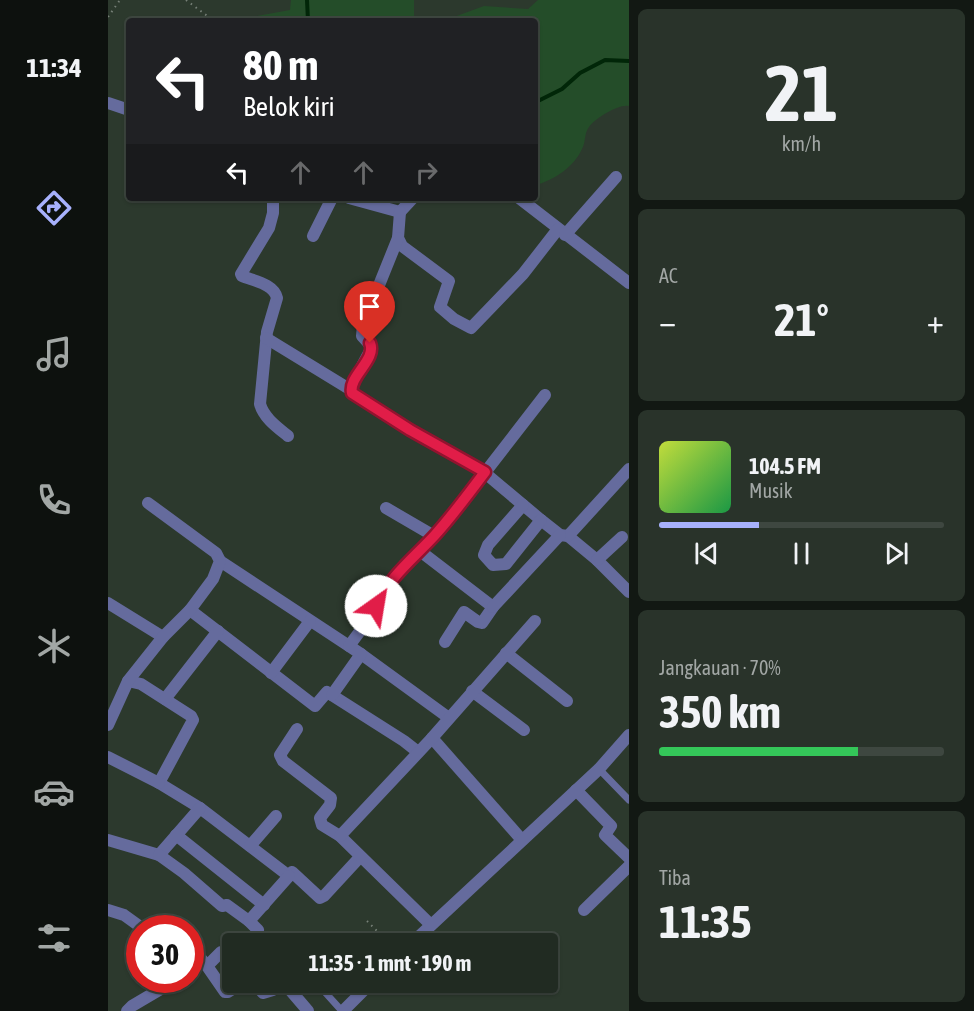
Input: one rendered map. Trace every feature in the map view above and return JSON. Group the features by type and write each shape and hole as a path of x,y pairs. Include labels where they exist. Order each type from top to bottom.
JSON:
{"street":[{"path":"108,103 126,109"},
{"path":"398,238 402,246 449,281 440,308 471,328 615,177"},
{"path":"273,201 273,213 268,228 241,274 273,289 276,293 266,338 261,408 271,421 288,436"},
{"path":"313,236 330,201"},
{"path":"360,201 400,212"},
{"path":"351,390 372,347 362,336 363,325 398,238 400,212 410,201"},
{"path":"523,201 629,283"},
{"path":"266,338 351,390 356,396 410,430 485,472 541,520 597,560 629,592"},
{"path":"349,646 375,611 381,596 404,565 434,536 545,395"},
{"path":"445,642 464,612 482,623 493,607 629,469"},
{"path":"148,503 216,553 220,561 361,654 449,718"},
{"path":"524,505 488,545 485,558 493,565 506,564 541,520"},
{"path":"386,508 434,536"},
{"path":"597,560 622,537"},
{"path":"420,551 493,607"},
{"path":"108,725 128,681 163,637 190,610 213,579 220,561"},
{"path":"108,603 163,637"},
{"path":"190,610 315,706 327,692 418,752"},
{"path":"271,673 310,621"},
{"path":"340,836 432,738 535,621"},
{"path":"165,699 218,631"},
{"path":"506,653 567,701"},
{"path":"332,695 361,654"},
{"path":"128,681 141,684 191,716 193,720 159,783"},
{"path":"472,691 524,730"},
{"path":"297,729 280,755 331,798 330,805 320,818 320,822 340,836 431,925"},
{"path":"423,933 599,769 629,735"},
{"path":"432,738 522,840"},
{"path":"108,757 159,783 200,808 289,876"},
{"path":"576,790 611,826 605,834 629,858"},
{"path":"159,855 200,808"},
{"path":"250,846 276,816"},
{"path":"176,835 264,905"},
{"path":"108,840 159,855 222,906 227,905 249,921 258,930 256,933"},
{"path":"249,921 292,872 322,898 360,857"},
{"path":"584,910 629,866"},
{"path":"108,910 126,916"},
{"path":"207,966 221,952"},
{"path":"204,962 222,988"},
{"path":"126,1011 154,993"},
{"path":"293,993 308,1011"},
{"path":"343,1011 361,993"}],"lane":[{"path":"599,769 629,800"},
{"path":"326,993 343,1011"}],"path":[{"path":"108,16 120,0"},
{"path":"186,0 210,18"},
{"path":"367,921 379,933"}],"green space":[{"path":"291,0 414,0 414,18 255,18 290,10"},
{"path":"538,0 629,0 629,106 613,109 592,123 587,129 583,146 574,162 550,180 538,184 538,18 451,18 484,6 528,9"}],"waterway":[{"path":"307,0 308,18"},
{"path":"538,101 562,89 580,73 605,60 629,61"}],"route":[{"path":"370,343 371,351 352,385 352,393 410,430 485,472 442,528 404,565 376,606"}]}
